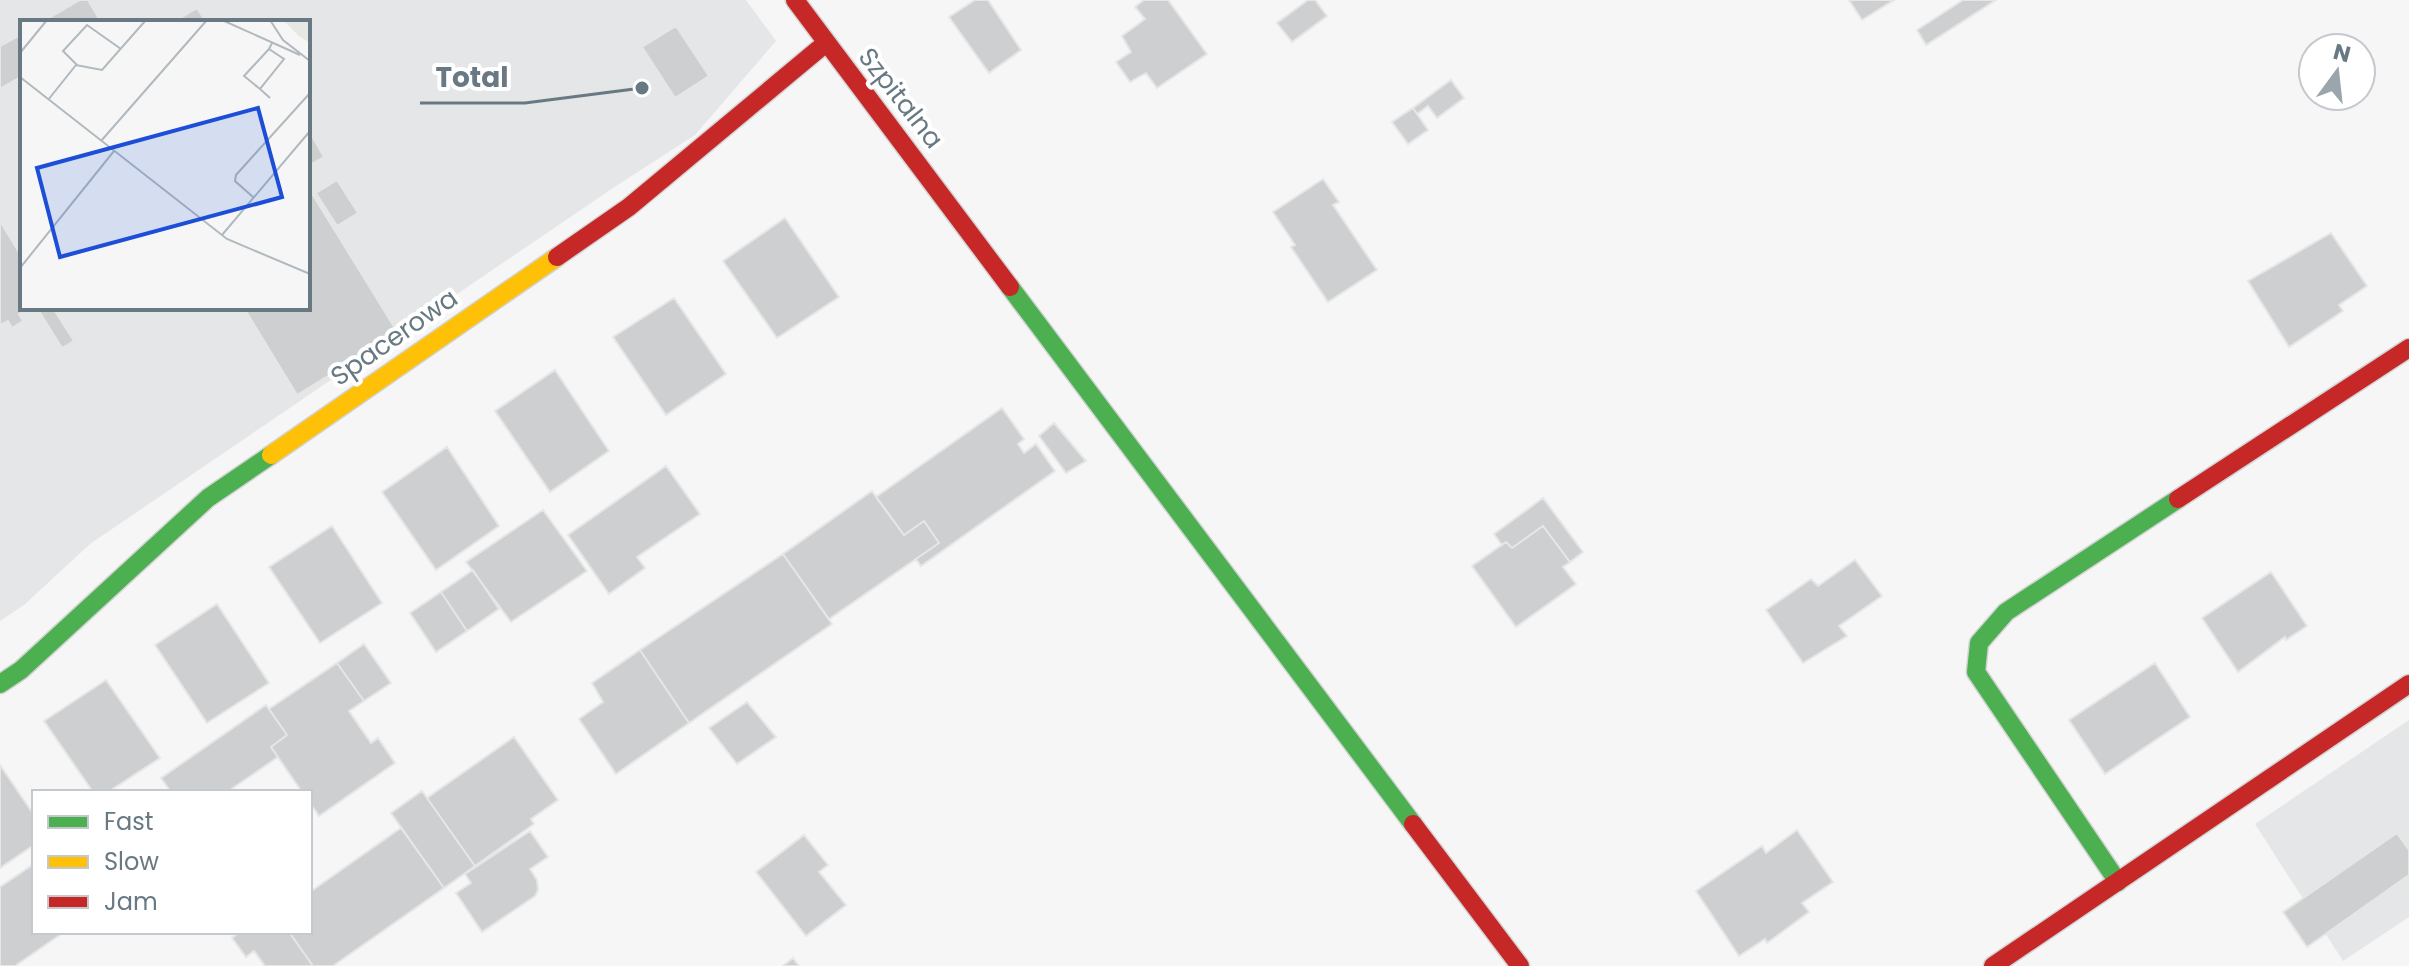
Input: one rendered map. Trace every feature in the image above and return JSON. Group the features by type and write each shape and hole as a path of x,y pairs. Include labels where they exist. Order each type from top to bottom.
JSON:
{"street":[{"name":"Szpitalna","path":"795,0 1520,966"},
{"name":"Spacerowa","path":"0,684 21,670 208,498 629,207 826,43"},
{"path":"2118,882 1976,672 1979,643 2006,612 2409,348"},
{"path":"1993,966 2409,684"}],"shaded area":[{"path":"0,0 746,0 776,41 695,135 90,544 24,605 0,621"},
{"path":"2409,720 2409,917 2343,961 2255,824"}],"building":[{"path":"80,0 88,0 100,20 45,20"},
{"path":"975,0 988,0 1021,50 989,73 949,17"},
{"path":"1144,0 1168,0 1207,54 1157,88 1146,73 1130,82 1116,62 1131,52 1122,36 1145,19 1135,7"},
{"path":"1308,0 1315,0 1327,16 1292,42 1277,23"},
{"path":"1849,0 1894,0 1862,20"},
{"path":"1963,0 1996,0 1926,45 1917,30"},
{"path":"197,8 205,20 177,20"},
{"path":"676,26 709,76 675,98 642,47"},
{"path":"20,35 20,77 0,89 0,46"},
{"path":"1451,80 1464,98 1437,118 1428,106 1417,114 1413,108"},
{"path":"1413,108 1428,130 1408,144 1392,122"},
{"path":"310,132 324,157 310,165"},
{"path":"1323,179 1339,202 1333,205 1377,270 1328,302 1291,247 1295,245 1273,212"},
{"path":"337,180 358,213 337,226 316,193"},
{"path":"310,190 398,333 297,395 245,310 310,310"},
{"path":"785,218 839,297 777,338 723,261"},
{"path":"0,221 20,254 20,310 26,310 19,314 23,321 12,328 8,321 0,325"},
{"path":"2331,233 2367,286 2339,305 2343,311 2289,347 2248,281"},
{"path":"674,298 726,374 666,415 613,337"},
{"path":"38,310 54,310 74,341 62,348"},
{"path":"555,370 609,451 550,492 495,411"},
{"path":"1002,408 1024,439 1018,444 1024,453 1036,444 1055,471 921,566 916,559 939,543 924,521 904,535 876,497"},
{"path":"1054,423 1086,461 1066,473 1039,436"},
{"path":"447,447 499,526 436,570 382,492"},
{"path":"666,466 700,514 637,557 645,568 609,594 568,535"},
{"path":"872,491 904,535 924,521 939,543 829,619 783,554"},
{"path":"1543,498 1583,552 1570,562 1543,526 1512,548 1506,542 1502,545 1494,534"},
{"path":"543,510 587,571 511,622 466,562"},
{"path":"332,526 382,603 320,643 269,567"},
{"path":"1543,526 1570,562 1563,567 1576,584 1516,627 1472,566 1506,542 1512,548"},
{"path":"783,554 832,624 689,723 640,650"},
{"path":"1855,560 1882,596 1839,626 1847,636 1803,663 1766,610 1811,579 1818,586"},
{"path":"473,570 499,609 467,631 441,592"},
{"path":"2271,572 2307,626 2286,640 2285,637 2238,672 2202,618"},
{"path":"441,592 467,631 436,652 410,613"},
{"path":"217,604 269,683 207,723 155,645"},
{"path":"364,644 391,683 364,701 337,663"},
{"path":"640,650 689,723 616,774 579,719 603,702 592,683"},
{"path":"337,663 364,701 349,711 371,743 378,738 395,763 319,816 312,806 312,790 301,790 271,747 287,735 269,709"},
{"path":"2155,663 2190,717 2105,774 2069,720"},
{"path":"106,680 160,758 111,790 92,790 44,721"},
{"path":"747,702 776,737 737,764 709,728"},
{"path":"266,705 287,735 271,747 278,757 230,790 170,790 161,778"},
{"path":"514,737 558,800 531,819 534,824 475,866 427,798"},
{"path":"0,765 32,812 32,846 0,868"},
{"path":"422,791 475,866 444,888 391,813"},
{"path":"401,828 444,888 333,966 313,966 290,934 312,934 312,891"},
{"path":"1797,830 1833,882 1802,903 1809,912 1767,943 1765,939 1739,956 1696,891 1762,846 1766,853"},
{"path":"530,831 548,857 530,869 537,880 538,890 535,896 482,932 456,893 471,883 465,874"},
{"path":"2397,833 2409,850 2409,875 2307,947 2283,912"},
{"path":"804,835 828,865 819,872 846,905 806,936 756,872"},
{"path":"32,865 32,934 61,934 15,966 0,966 0,887"},
{"path":"237,934 290,934 313,966 265,966 254,951 246,957 232,938"},
{"path":"793,958 799,966 783,966"}],"traffic: fast":[{"path":"1010,287 1413,824"},
{"path":"0,684 21,670 208,498 271,455"},
{"path":"2118,882 1976,672 1979,643 2006,612 2178,499"}],"traffic: slow":[{"path":"271,455 557,257"}],"traffic: jam":[{"path":"795,0 1010,287"},
{"path":"557,257 629,207 826,43"},
{"path":"2178,499 2409,348"},
{"path":"1993,966 2409,684"},
{"path":"1413,824 1520,966"}],"place":[{"name":"Total","path":"642,88"}]}
